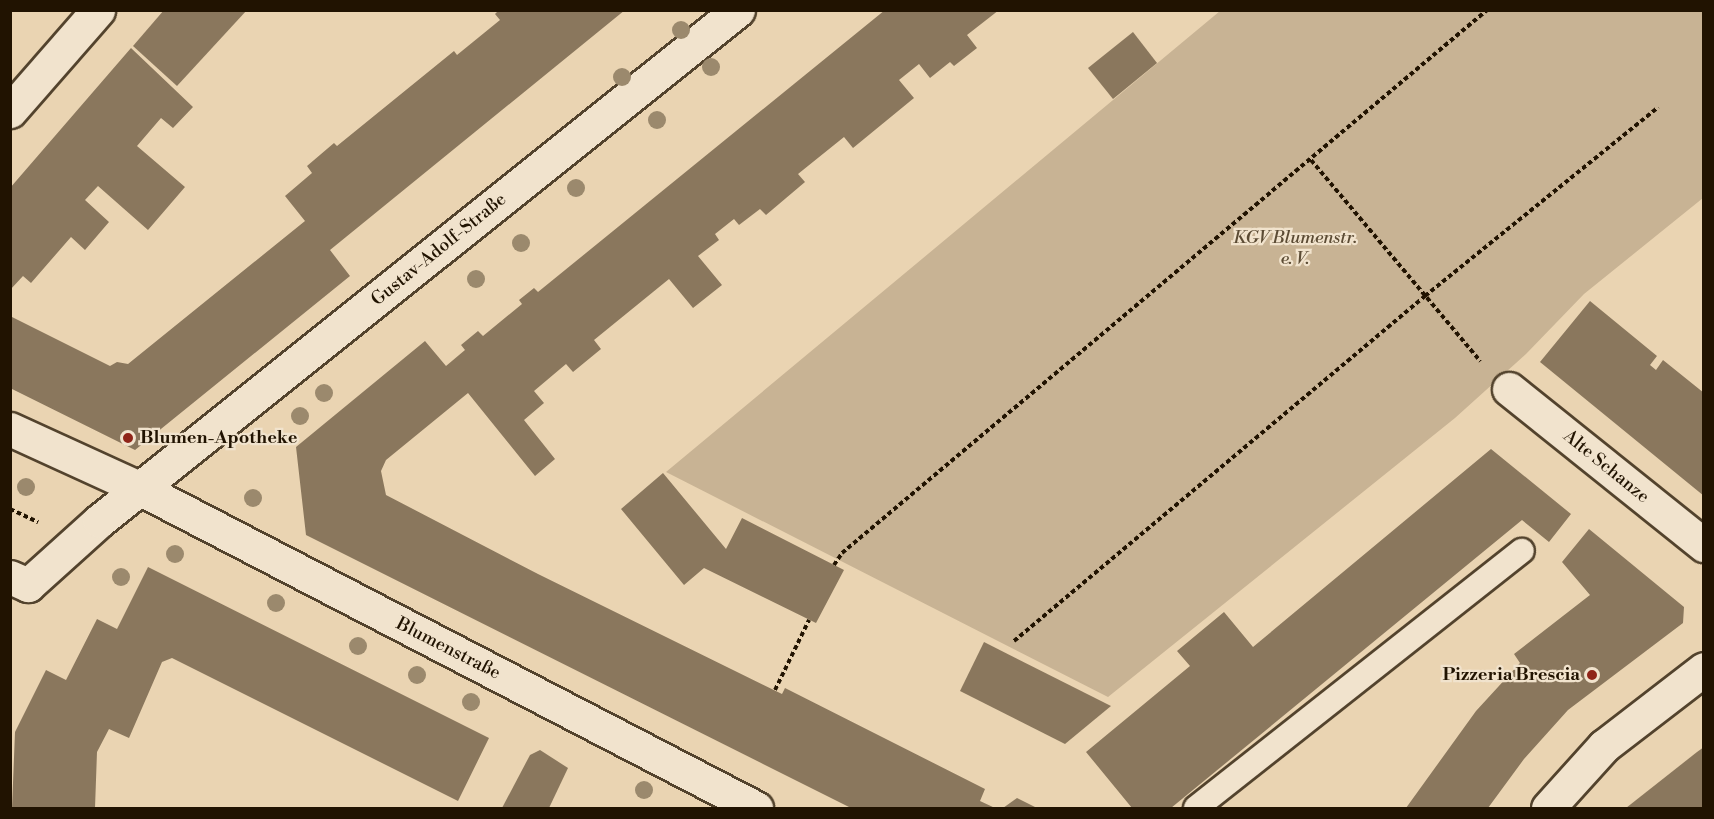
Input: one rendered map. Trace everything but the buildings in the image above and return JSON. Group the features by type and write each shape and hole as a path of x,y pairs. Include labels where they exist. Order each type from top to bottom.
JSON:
{"street":[{"path":"10,111 98,10"},
{"name":"Gustav-Adolf-Straße","path":"141,489 738,10"},
{"name":"Alte Schanze","path":"1509,389 1704,545"},
{"name":"Blumenstraße","path":"10,429 141,489 756,808"},
{"path":"16,590 141,489"},
{"path":"1548,808 1604,746 1704,669"}],"lane":[{"path":"1196,808 1522,551"}],"path":[{"path":"834,565 842,553 1487,10"},
{"path":"1014,641 1425,296 1658,107"},
{"path":"1311,160 1497,381 1509,389"},
{"path":"775,690 808,620"}],"green space":[{"name":"KGV Blumenstr. e. V.","path":"1220,11 1703,11 1703,198 1584,294 1526,354 1455,418 1108,697 666,472"}],"place":[{"name":"Blumen-Apotheke","path":"128,438"},
{"name":"Pizzeria Brescia","path":"1592,675"}]}
